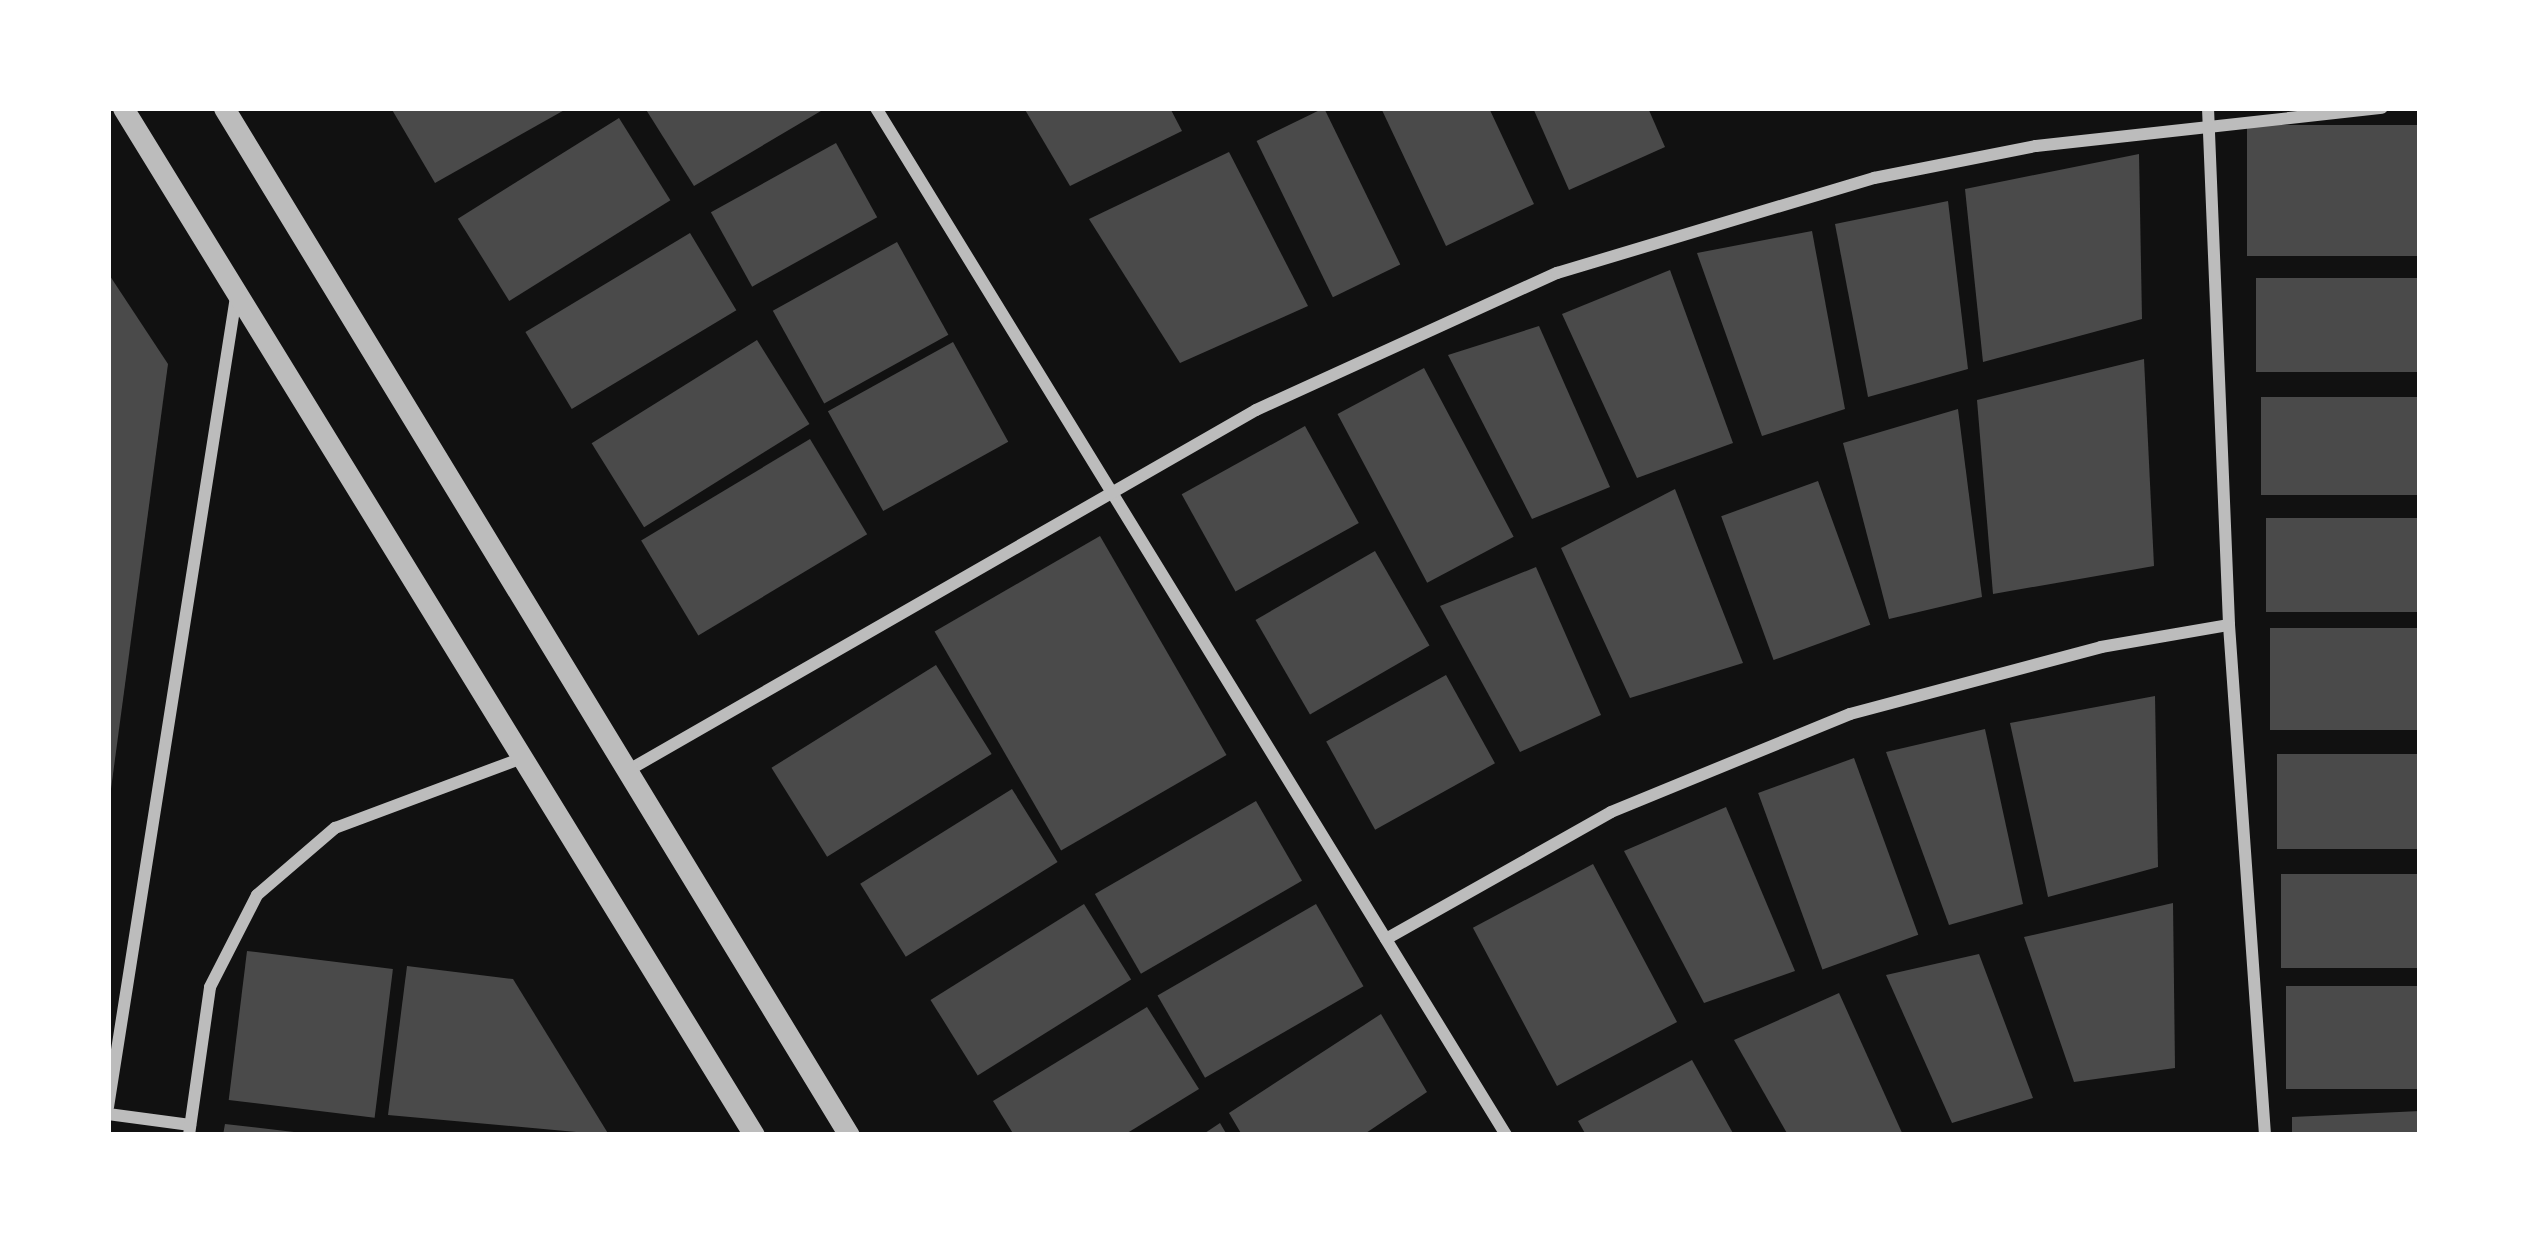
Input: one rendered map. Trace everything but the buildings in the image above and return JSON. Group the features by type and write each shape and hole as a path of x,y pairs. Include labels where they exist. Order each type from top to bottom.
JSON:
{"street":[{"path":"123,108 754,1135"},
{"path":"224,108 849,1135"},
{"path":"876,108 1506,1135"},
{"path":"2208,108 2229,625 2265,1135"},
{"path":"627,771 1112,493 1404,336 1714,220 2036,146 2382,108"},
{"path":"236,296 108,1110 190,1130 210,987 257,895 335,828 522,758"},
{"path":"1386,939 1611,812 1850,714 1974,676 2229,625"}]}
